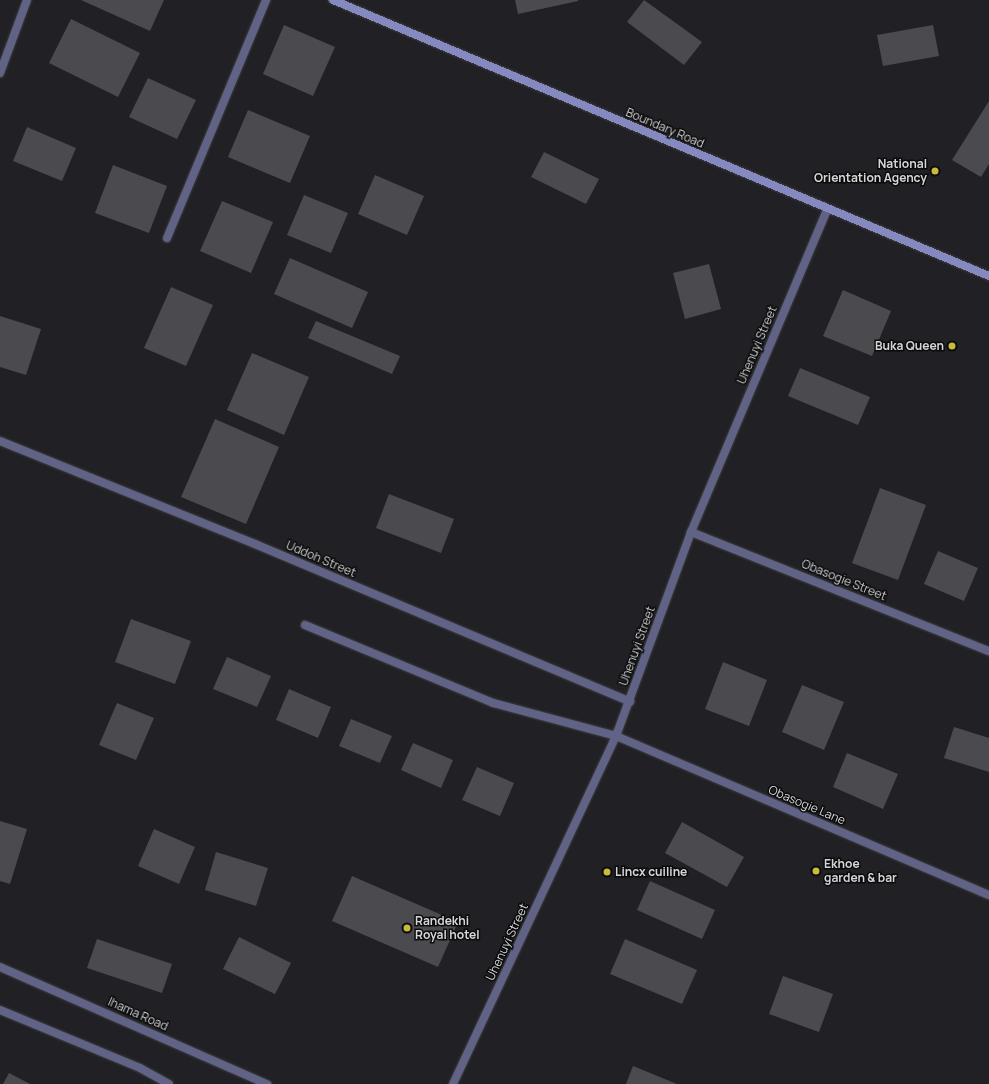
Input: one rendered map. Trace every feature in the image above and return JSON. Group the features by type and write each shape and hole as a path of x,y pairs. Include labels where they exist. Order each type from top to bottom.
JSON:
{"street":[{"path":"0,73 27,0"},
{"path":"167,238 266,0"},
{"name":"Boundary Road","path":"333,0 347,3 827,210 989,276"},
{"name":"Uhenuyi Street","path":"454,1084 616,736 630,702 691,532 827,210"},
{"name":"Uddoh Street","path":"0,442 255,544 630,702"},
{"name":"Obasogie Street","path":"691,532 989,650"},
{"name":"Obasogie Lane","path":"305,626 493,703 616,736 989,895"},
{"name":"Ihama Road","path":"0,967 267,1084"},
{"path":"0,1010 140,1068 169,1084"}],"building":[{"path":"81,0 164,0 150,31"},
{"path":"515,0 578,0 578,1 518,14"},
{"path":"644,0 702,42 684,65 627,22"},
{"path":"71,19 140,53 118,97 49,63"},
{"path":"284,25 335,47 313,96 263,74"},
{"path":"933,25 939,56 883,66 877,35"},
{"path":"148,78 196,100 177,139 129,117"},
{"path":"989,101 989,164 981,177 952,160"},
{"path":"248,110 310,136 290,183 228,157"},
{"path":"27,127 76,148 62,181 13,161"},
{"path":"544,152 599,179 586,204 531,177"},
{"path":"113,165 167,186 149,233 95,213"},
{"path":"375,175 424,196 407,235 358,214"},
{"path":"304,195 348,213 331,253 287,235"},
{"path":"222,201 273,222 251,273 200,251"},
{"path":"290,258 368,292 352,328 274,294"},
{"path":"709,264 721,309 685,319 673,273"},
{"path":"171,287 213,305 186,366 144,348"},
{"path":"843,290 891,311 872,356 823,336"},
{"path":"0,316 41,329 26,375 0,367"},
{"path":"316,321 400,356 392,374 308,338"},
{"path":"252,353 309,377 284,435 227,410"},
{"path":"800,368 870,397 858,425 788,396"},
{"path":"215,419 279,447 246,524 181,497"},
{"path":"880,488 926,505 898,580 852,563"},
{"path":"389,494 454,519 441,553 376,528"},
{"path":"938,551 978,568 964,601 924,584"},
{"path":"131,619 191,641 175,684 115,662"},
{"path":"227,657 271,676 257,707 213,689"},
{"path":"723,662 767,680 749,726 705,709"},
{"path":"802,685 844,702 824,750 782,732"},
{"path":"289,689 331,707 318,738 276,720"},
{"path":"117,703 154,718 136,760 99,745"},
{"path":"351,719 392,736 380,763 339,746"},
{"path":"954,727 989,738 989,772 944,758"},
{"path":"413,743 453,760 441,788 401,770"},
{"path":"847,753 898,774 883,809 833,787"},
{"path":"477,767 514,783 500,816 462,800"},
{"path":"0,821 27,829 10,884 0,881"},
{"path":"682,822 744,857 727,887 665,853"},
{"path":"154,829 195,847 179,884 138,866"},
{"path":"216,852 268,868 256,906 205,890"},
{"path":"352,876 458,922 438,967 332,921"},
{"path":"650,881 715,910 702,939 637,910"},
{"path":"239,937 291,963 275,994 223,969"},
{"path":"97,939 172,964 162,993 87,968"},
{"path":"625,939 697,970 682,1004 610,974"},
{"path":"783,976 833,994 819,1032 769,1014"},
{"path":"633,1066 677,1084 626,1084"},
{"path":"9,1073 30,1084 3,1084"}],"place":[{"name":"National Orientation Agency","path":"935,171"},
{"name":"Buka Queen","path":"952,346"},
{"name":"Ekhoe garden & bar","path":"816,871"},
{"name":"Lincx cuiline","path":"607,872"},
{"name":"Randekhi Royal hotel","path":"407,928"}]}
